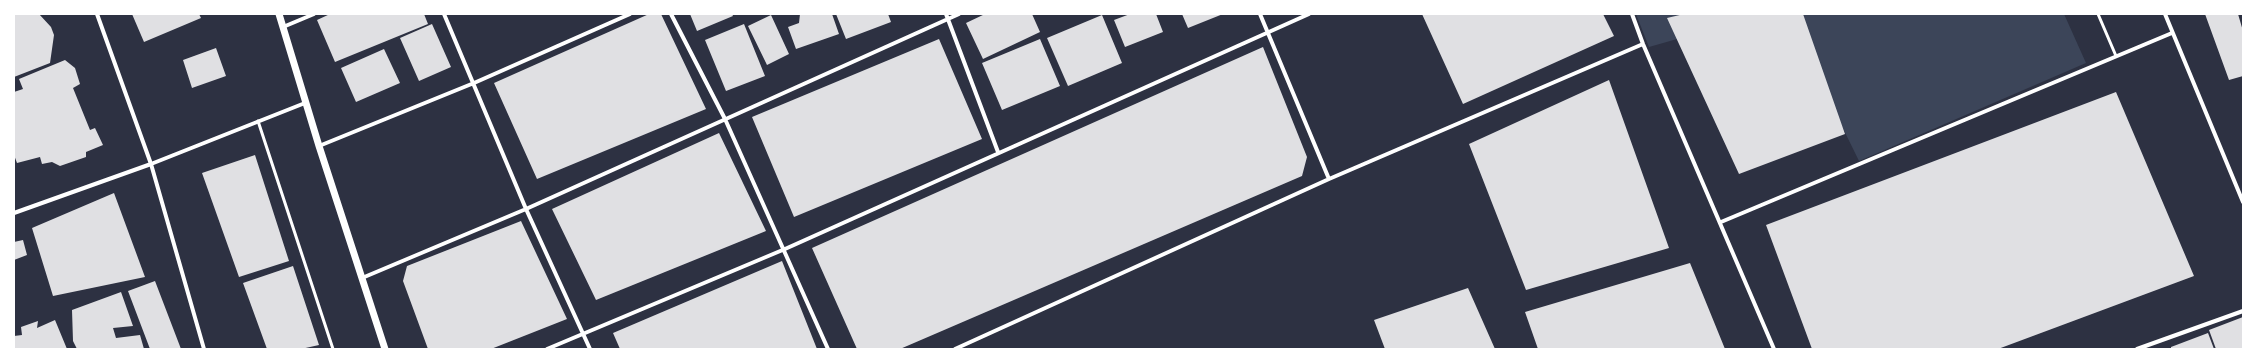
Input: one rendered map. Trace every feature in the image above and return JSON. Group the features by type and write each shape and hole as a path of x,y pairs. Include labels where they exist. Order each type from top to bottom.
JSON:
{"street":[{"path":"98,14 151,164 204,349"},
{"path":"279,14 318,146 384,349"},
{"path":"282,28 314,14"},
{"path":"444,14 526,209 590,349"},
{"path":"318,146 474,83 630,14"},
{"path":"671,14 725,120 785,249 828,349"},
{"path":"946,14 998,152"},
{"path":"362,278 526,209 959,14"},
{"path":"1260,14 1329,179"},
{"path":"547,349 785,249 998,152 1309,14"},
{"path":"1632,14 1643,44 1721,222 1774,349"},
{"path":"2165,14 2243,202"},
{"path":"1721,222 2172,33"},
{"path":"954,349 1329,179 1643,44"},
{"path":"14,213 151,164 258,120 305,103"},
{"path":"2137,349 2243,311"}],"lane":[{"path":"2098,14 2116,56"},
{"path":"258,120 333,349"}],"shaded area":[{"path":"1636,14 1765,14 1649,47"},
{"path":"1787,14 2064,14 2086,63 1859,161"}],"building":[{"path":"14,14 39,14 51,27 54,35 50,63 14,77"},
{"path":"132,14 199,14 201,18 144,42"},
{"path":"330,14 424,14 428,24 335,62 317,20"},
{"path":"649,14 661,14 706,109 537,179 494,83"},
{"path":"690,14 732,14 733,16 697,31"},
{"path":"800,14 832,14 839,34 796,49 788,27 799,23"},
{"path":"836,14 888,14 891,22 846,39"},
{"path":"985,14 1032,14 1040,32 983,59 966,23"},
{"path":"1130,14 1156,14 1163,32 1125,47 1114,20"},
{"path":"1182,14 1223,14 1188,28"},
{"path":"1422,14 1603,14 1614,36 1463,104"},
{"path":"1684,14 1803,14 1845,134 1739,174 1667,18"},
{"path":"2205,14 2238,14 2243,31 2243,76 2229,80"},
{"path":"771,15 789,54 767,65 748,26"},
{"path":"1102,15 1122,63 1068,86 1047,38"},
{"path":"432,24 451,67 419,81 400,38"},
{"path":"744,24 765,76 726,91 705,40"},
{"path":"939,39 982,139 794,217 752,117"},
{"path":"1040,39 1060,86 1002,110 982,63"},
{"path":"1263,47 1307,157 1302,176 900,349 857,349 812,248"},
{"path":"216,48 226,76 192,88 183,60"},
{"path":"384,49 400,83 356,102 341,68"},
{"path":"65,60 75,68 80,84 73,88 90,130 95,128 103,145 86,152 86,157 60,166 52,162 42,164 40,157 17,163 14,155 14,92 23,89 19,79"},
{"path":"1609,80 1669,248 1526,290 1469,144"},
{"path":"2116,92 2194,276 1998,349 1812,349 1766,225"},
{"path":"719,133 766,231 596,300 552,209"},
{"path":"255,155 289,261 239,277 202,173"},
{"path":"114,193 145,277 53,296 32,228"},
{"path":"521,221 567,319 491,349 428,349 403,281 407,266"},
{"path":"23,240 27,255 14,260 14,242"},
{"path":"782,261 817,349 620,349 613,333"},
{"path":"1690,263 1725,349 1538,349 1525,312"},
{"path":"293,266 319,345 301,349 267,349 243,283"},
{"path":"155,281 181,349 150,349 128,291"},
{"path":"1468,288 1495,349 1385,349 1374,320"},
{"path":"121,292 133,326 113,328 116,338 140,335 144,349 77,349 73,341 72,310"},
{"path":"2243,317 2243,349 2216,349 2209,330"},
{"path":"55,320 67,349 14,349 14,336 22,335 21,327 38,321 37,328"},
{"path":"2208,333 2214,349 2171,349 2171,347"}]}
